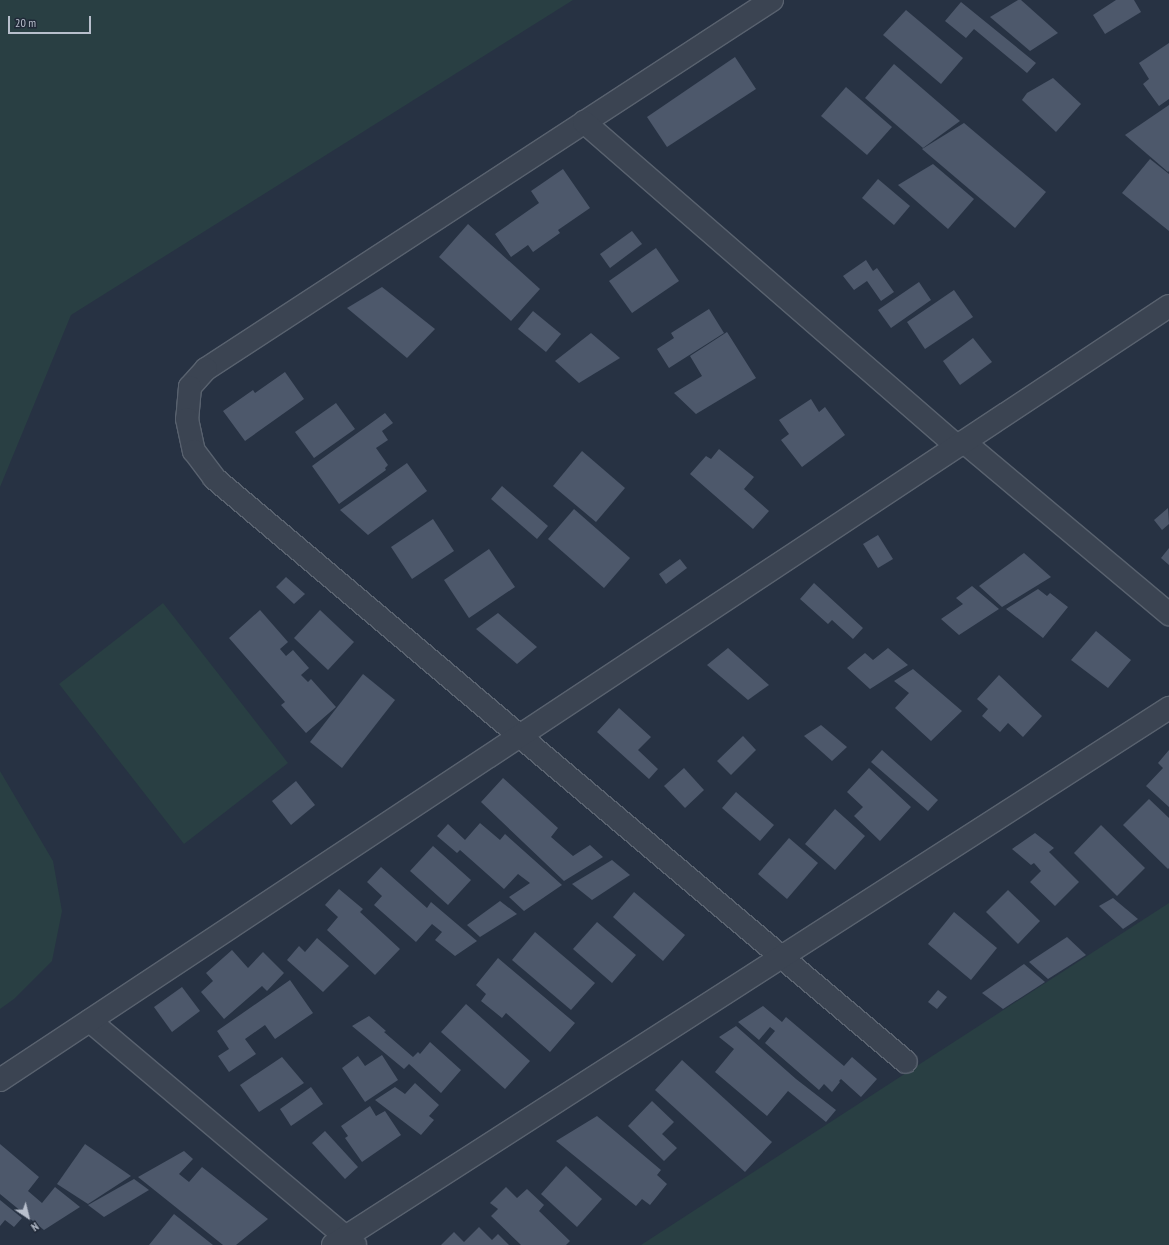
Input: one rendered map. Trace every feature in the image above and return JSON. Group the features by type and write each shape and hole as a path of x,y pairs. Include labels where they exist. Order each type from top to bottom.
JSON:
{"street":[{"path":"772,0 206,369 190,387 188,419 194,451 214,478 906,1062"},
{"path":"584,122 961,444 1169,614"},
{"path":"0,1080 1169,306"},
{"path":"90,1021 345,1242 780,957 1169,708"}],"green space":[{"path":"0,0 573,0 71,315 0,487"},
{"path":"163,603 288,763 184,844 59,684"},
{"path":"0,771 53,861 62,911 52,961 14,999 0,1009"},
{"path":"1169,903 1169,1245 641,1245 923,1062"}],"building":[{"path":"1018,0 1021,0 1058,33 1030,51 990,17"},
{"path":"1116,0 1134,0 1141,12 1105,34 1093,15"},
{"path":"961,2 1036,63 1027,73 974,29 966,38 945,21"},
{"path":"906,10 963,58 941,84 883,35"},
{"path":"1169,43 1169,99 1159,106 1143,84 1149,79 1139,63"},
{"path":"735,57 756,89 667,147 647,117"},
{"path":"894,64 960,121 923,148 865,98"},
{"path":"1053,78 1081,104 1056,132 1022,100 1027,93"},
{"path":"846,87 892,127 867,155 821,116"},
{"path":"1169,105 1169,171 1168,172 1125,135"},
{"path":"964,123 1046,192 1015,228 922,149"},
{"path":"1150,159 1169,174 1169,231 1122,193"},
{"path":"933,164 974,199 948,229 898,185"},
{"path":"563,169 590,208 558,230 560,233 533,252 528,245 511,257 495,234 539,203 531,191"},
{"path":"878,179 910,206 894,225 862,198"},
{"path":"468,224 540,289 511,321 439,257"},
{"path":"632,231 642,244 610,268 600,254"},
{"path":"656,248 679,281 632,313 609,281"},
{"path":"866,260 873,271 877,268 894,292 881,301 867,281 854,290 843,276"},
{"path":"919,282 931,300 891,328 878,310"},
{"path":"382,287 435,329 407,358 347,308"},
{"path":"954,290 973,317 925,349 907,322"},
{"path":"709,309 724,333 669,368 657,349 674,338 671,333"},
{"path":"533,311 561,334 546,352 518,329"},
{"path":"727,332 756,378 696,414 674,393 702,376 690,356"},
{"path":"591,333 620,358 579,383 555,361"},
{"path":"973,338 992,362 960,385 943,361"},
{"path":"285,372 304,399 245,441 223,411 253,390 255,393"},
{"path":"811,399 819,412 825,407 845,435 802,467 781,440 789,434 779,420"},
{"path":"336,403 355,429 314,458 295,432"},
{"path":"385,413 393,423 382,431 388,440 376,448 388,465 385,468 386,470 339,504 312,466"},
{"path":"719,449 754,477 744,489 769,511 753,529 690,474 706,456 711,459"},
{"path":"582,451 625,488 596,522 553,486"},
{"path":"407,463 427,491 368,535 340,510"},
{"path":"502,486 548,526 537,539 491,499"},
{"path":"1168,508 1169,524 1162,530 1154,520"},
{"path":"574,509 630,558 604,588 548,539"},
{"path":"433,519 454,551 412,579 391,547"},
{"path":"878,535 893,559 878,568 863,544"},
{"path":"1169,548 1169,565 1161,558"},
{"path":"489,549 515,587 469,618 444,580"},
{"path":"1024,553 1051,577 1002,607 979,586"},
{"path":"680,559 687,568 666,584 659,574"},
{"path":"286,577 305,594 294,604 276,587"},
{"path":"814,583 863,628 853,639 832,620 828,624 800,599"},
{"path":"972,586 999,609 959,635 941,619 963,604 956,598"},
{"path":"1038,589 1047,596 1050,593 1068,607 1043,638 1006,609"},
{"path":"260,610 288,642 280,649 286,656 293,650 309,668 301,675 308,682 311,679 336,707 306,733 281,705 285,702 229,638"},
{"path":"320,610 354,642 328,670 294,638"},
{"path":"498,613 537,647 517,664 476,629"},
{"path":"1096,631 1131,660 1108,688 1071,660"},
{"path":"728,648 769,685 748,700 707,665"},
{"path":"888,648 908,665 870,689 847,668 865,653 873,660"},
{"path":"913,669 962,711 931,741 895,708 909,693 894,681"},
{"path":"363,674 395,700 342,768 310,742"},
{"path":"999,675 1042,716 1023,737 1008,723 1000,732 982,716 988,709 977,699"},
{"path":"619,708 651,737 638,750 658,769 649,779 597,732"},
{"path":"821,725 847,747 832,761 804,736"},
{"path":"743,736 756,750 731,775 717,761"},
{"path":"882,750 938,800 928,811 871,762"},
{"path":"1169,750 1169,807 1146,786 1163,768 1158,763"},
{"path":"684,768 704,790 685,808 664,786"},
{"path":"869,768 911,807 880,841 854,816 863,807 847,792"},
{"path":"503,778 558,828 551,837 573,856 590,845 603,857 564,881 481,802"},
{"path":"296,781 315,805 291,825 272,801"},
{"path":"736,792 774,825 760,841 722,808"},
{"path":"1149,799 1169,818 1168,869 1123,825"},
{"path":"835,809 865,836 835,870 805,844"},
{"path":"480,823 500,840 505,834 562,885 524,911 509,897 530,883 518,874 504,889 460,850 457,853 437,836 448,824 465,840"},
{"path":"1101,825 1145,868 1117,896 1074,853"},
{"path":"1035,833 1054,848 1049,852 1079,882 1055,906 1030,882 1041,871 1034,863 1031,865 1012,849"},
{"path":"789,838 818,863 787,899 758,874"},
{"path":"433,846 471,880 448,905 410,871"},
{"path":"612,860 630,875 592,900 572,884"},
{"path":"381,867 427,908 431,902 477,941 455,956 435,940 442,932 432,924 416,942 374,905 382,896 367,882"},
{"path":"339,889 363,909 360,912 400,949 375,975 327,930 338,917 325,905"},
{"path":"1008,890 1040,921 1018,944 986,912"},
{"path":"634,892 685,935 663,961 613,917"},
{"path":"1113,898 1138,919 1123,929 1099,906"},
{"path":"500,901 517,914 480,937 467,925"},
{"path":"954,912 997,948 971,980 928,944"},
{"path":"597,922 636,955 612,983 573,949"},
{"path":"535,932 595,983 571,1010 512,960"},
{"path":"1067,937 1086,955 1048,979 1029,962"},
{"path":"317,938 349,966 323,992 287,960 299,946 305,952"},
{"path":"232,950 248,968 263,952 284,973 267,991 262,986 224,1019 201,992 213,981 206,973"},
{"path":"498,958 575,1023 550,1052 506,1013 502,1018 481,1001 486,994 476,985"},
{"path":"1024,964 1045,982 1003,1009 982,993"},
{"path":"290,980 313,1013 275,1039 265,1025 245,1039 256,1054 229,1072 218,1056 229,1049 217,1031"},
{"path":"182,987 200,1011 172,1032 154,1007"},
{"path":"938,990 947,997 937,1009 928,1002"},
{"path":"466,1004 530,1061 505,1089 441,1032"},
{"path":"763,1006 782,1022 786,1017 844,1066 852,1057 877,1079 861,1097 841,1079 832,1092 824,1084 819,1090 765,1043 775,1031 770,1027 759,1040 738,1022"},
{"path":"369,1016 386,1031 384,1032 413,1057 418,1052 420,1054 430,1042 461,1070 441,1093 409,1064 404,1069 352,1026"},
{"path":"736,1026 796,1079 836,1110 826,1122 788,1091 767,1116 715,1072 734,1049 719,1037"},
{"path":"382,1055 398,1080 365,1102 342,1068 358,1056 365,1066"},
{"path":"282,1057 304,1083 259,1112 240,1085"},
{"path":"682,1060 772,1142 745,1172 655,1090"},
{"path":"415,1083 439,1105 429,1116 434,1120 421,1135 375,1100 395,1087 405,1094"},
{"path":"311,1087 323,1104 291,1126 280,1109"},
{"path":"652,1101 674,1122 662,1134 677,1148 664,1161 628,1126"},
{"path":"370,1106 376,1116 385,1111 401,1135 362,1162 345,1138 348,1136 341,1126"},
{"path":"597,1116 661,1170 657,1175 667,1184 650,1205 642,1199 636,1206 556,1141"},
{"path":"325,1131 358,1167 345,1179 312,1143"},
{"path":"0,1144 39,1177 28,1191 42,1203 55,1187 80,1207 44,1230 0,1194"},
{"path":"85,1144 131,1176 88,1204 57,1184"},
{"path":"184,1151 193,1159 179,1174 189,1182 202,1167 268,1219 236,1245 223,1245 138,1177"},
{"path":"566,1166 602,1199 577,1227 541,1194"},
{"path":"134,1179 149,1190 104,1217 88,1205"},
{"path":"506,1187 517,1198 527,1189 544,1205 539,1211 570,1241 566,1245 521,1245 491,1216 498,1209 490,1203"},
{"path":"0,1200 22,1218 14,1227 5,1220 0,1226"},
{"path":"174,1214 213,1245 149,1245"},
{"path":"479,1227 492,1240 498,1234 509,1245 441,1245 454,1232 464,1242"}]}
